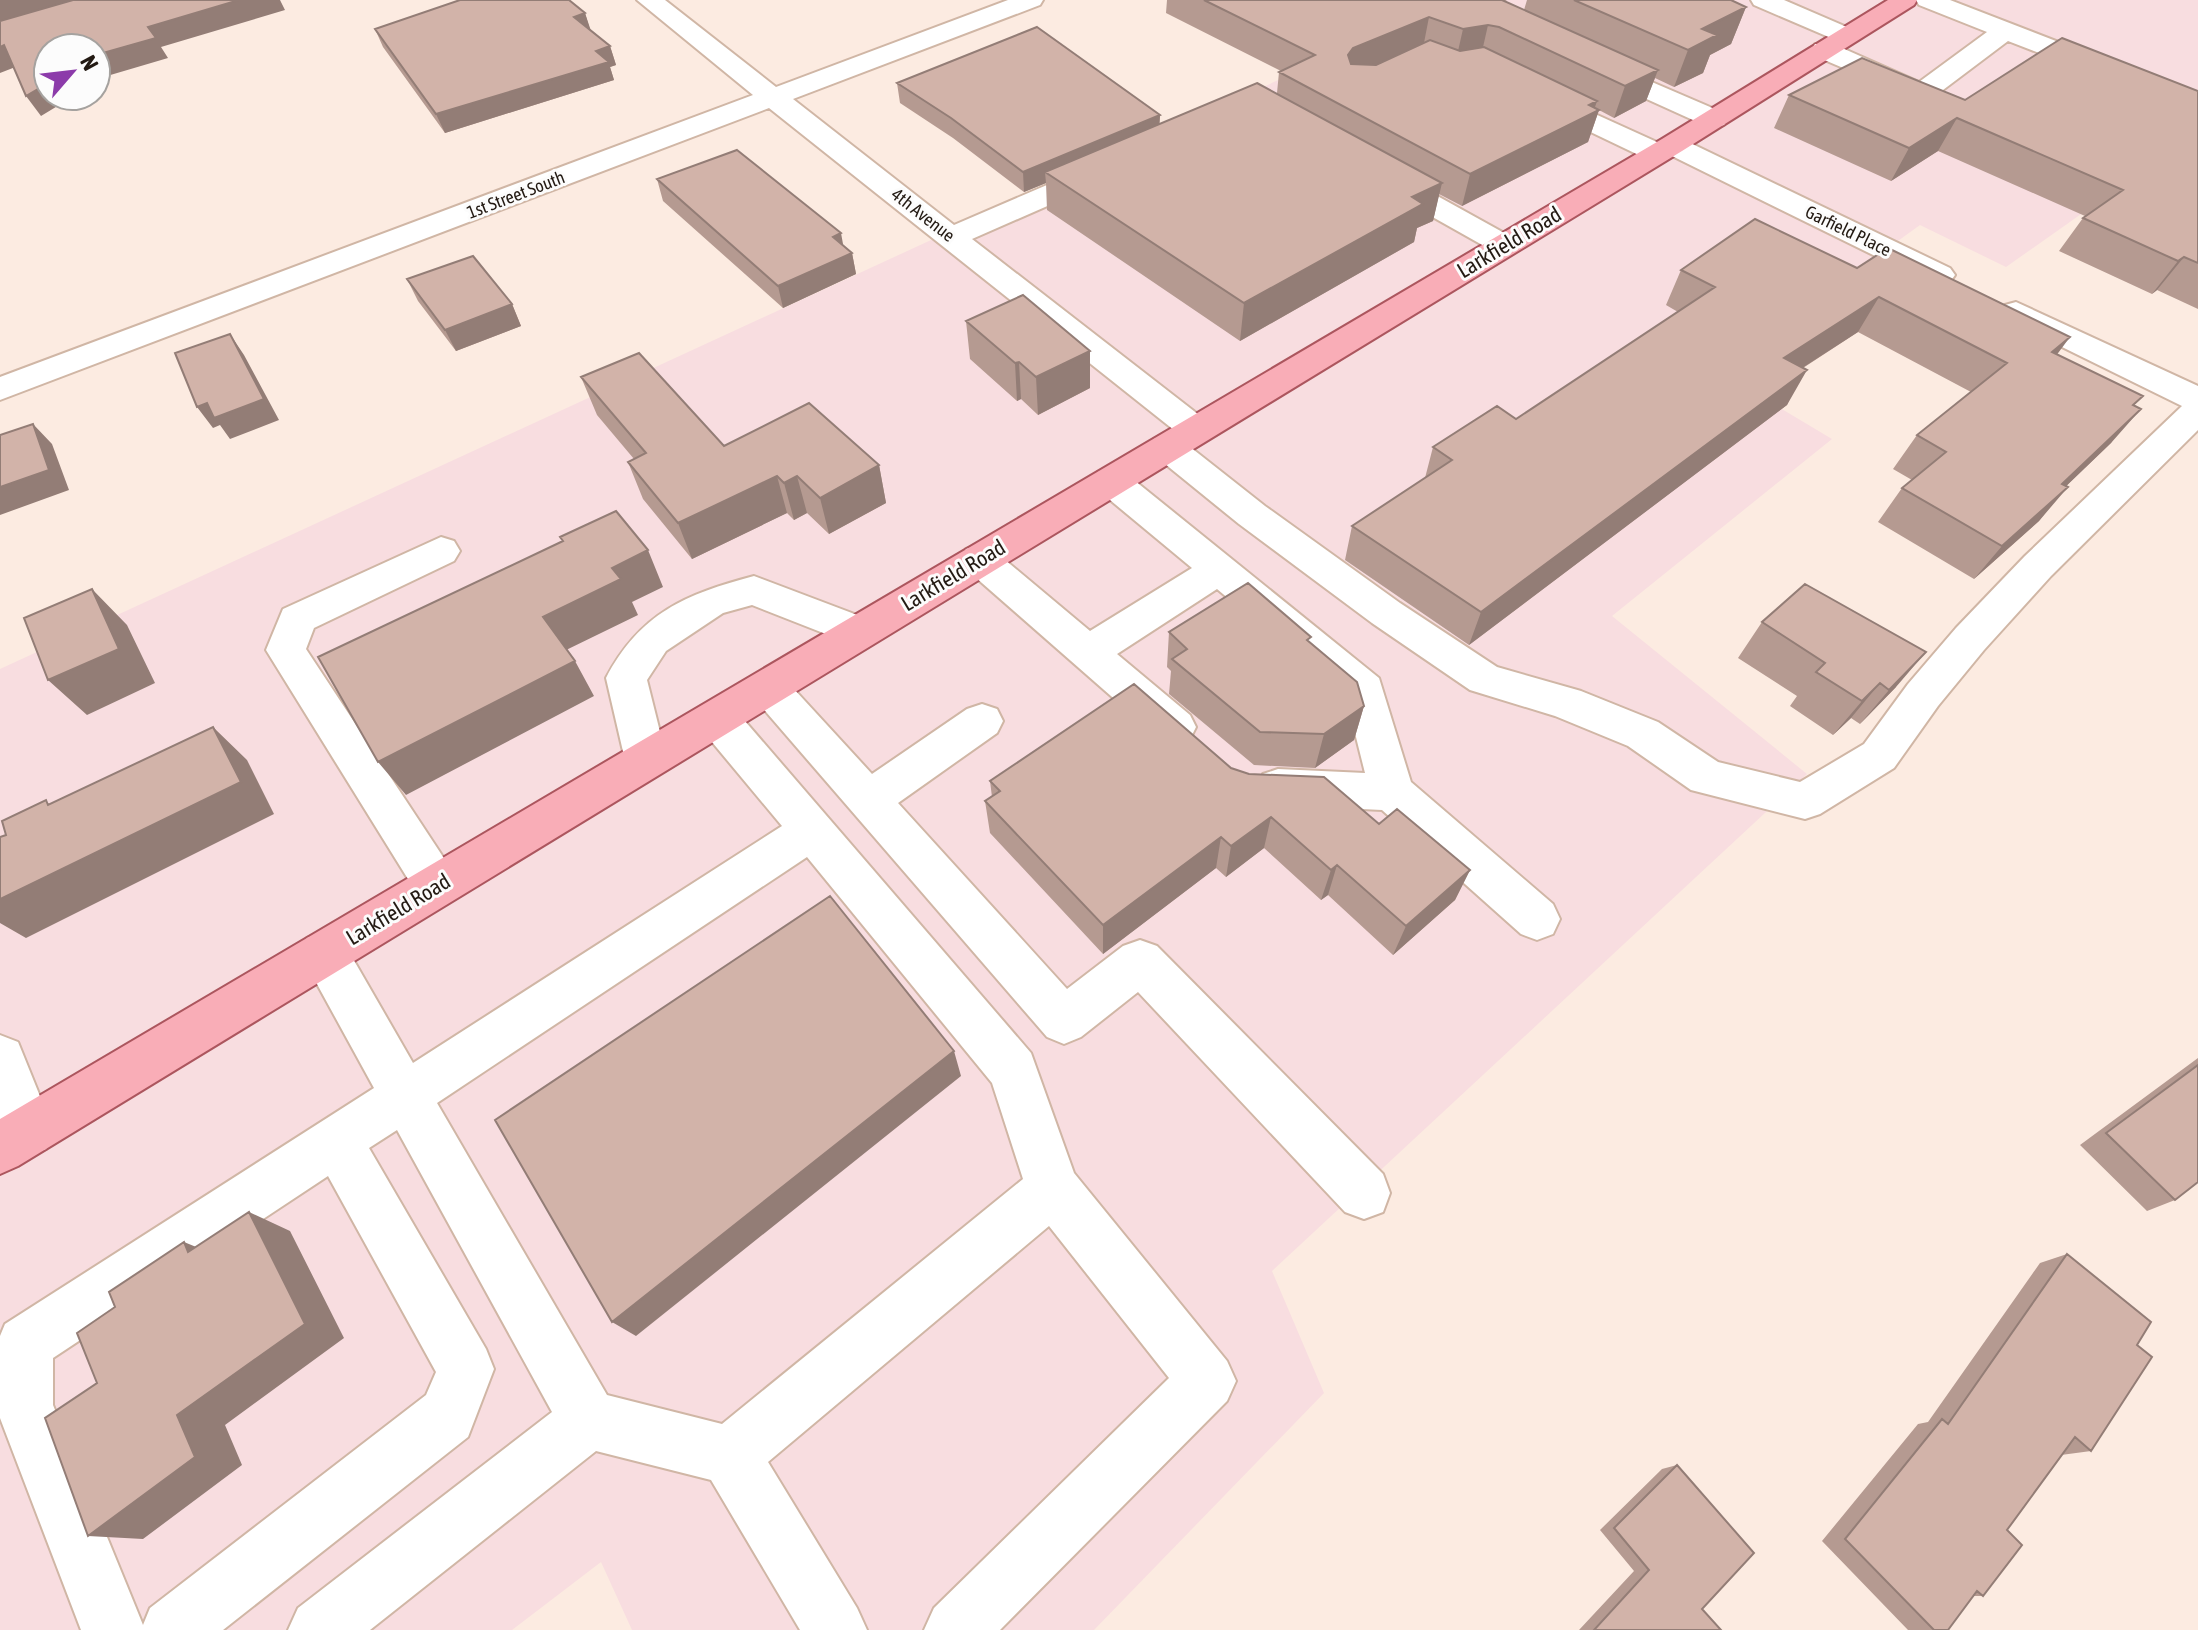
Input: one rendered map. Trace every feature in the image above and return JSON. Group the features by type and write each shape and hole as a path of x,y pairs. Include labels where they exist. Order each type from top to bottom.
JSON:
{"main road":[{"name":"Larkfield Road","path":"14,1139 1714,119 1905,0"}],"street":[{"name":"4th Avenue","path":"649,0 951,237 1374,604 1484,679 1566,703 1643,734 1706,777 1805,801 1879,756 1923,695 1970,639 2038,566 2198,410"},
{"name":"1st Street South","path":"0,389 1031,0"},
{"path":"1763,0 1921,93 2006,30"},
{"path":"1928,0 2198,106"},
{"path":"1576,57 1714,119"},
{"name":"Garfield Place","path":"1520,87 1664,149 1976,293 2198,400"},
{"path":"951,237 1124,162"},
{"path":"1364,167 1504,245"},
{"path":"1111,481 1364,689 1392,792 1537,919"},
{"path":"437,886 286,650 297,619 441,551"},
{"path":"979,559 1208,755"},
{"path":"1088,652 1220,569"},
{"path":"646,760 626,678 652,640 710,602 754,590 859,632"},
{"path":"768,687 1064,1021 1140,961 1364,1193"},
{"path":"717,718 1013,1070 1053,1189 1207,1381 956,1630"},
{"path":"869,800 982,721"},
{"path":"1243,785 1392,792"},
{"path":"113,1630 24,1405 25,1344 811,831"},
{"path":"324,953 589,1420 730,1455 835,1630"},
{"path":"0,1059 14,1139"},
{"path":"172,1630 447,1416 466,1369 336,1140"},
{"path":"730,1455 1053,1189"},
{"path":"320,1630 589,1420"}],"shaded area":[{"path":"1452,0 2198,0 2198,92 2162,77 2053,155 2118,188 2006,267 1920,225 1718,371 1832,439 1612,616 1807,774 1272,1271 1324,1393 1094,1630 632,1630 601,1562 512,1630 0,1630 0,669"}],"building":[{"path":"73,0 239,0 148,27 156,38 112,50 112,32 32,32 32,92 26,96 4,45 0,47 0,21"},
{"path":"460,0 569,0 585,13 574,17 610,46 596,51 609,62 436,114 375,29"},
{"path":"1204,0 1502,0 1658,70 1625,86 1499,27 1488,25 1463,29 1429,17 1353,48 1348,55 1351,64 1376,65 1430,40 1460,51 1484,47 1597,101 1589,105 1599,110 1470,174 1279,72 1315,55"},
{"path":"1574,0 1731,0 1746,7 1702,29 1717,35 1688,50"},
{"path":"1037,27 1160,115 1023,172 951,118 897,83"},
{"path":"2062,38 2198,91 2198,263 2184,257 2178,261 2083,218 2123,190 1957,118 1909,148 1789,95 1862,58 1965,100"},
{"path":"1257,83 1442,183 1412,197 1423,204 1244,303 1045,172"},
{"path":"737,150 841,233 833,237 852,253 778,286 657,179"},
{"path":"1755,219 1857,268 1888,248 2070,337 2052,352 2143,396 2133,405 2141,409 2062,484 2068,487 2002,546 1902,488 1946,452 1917,435 2007,363 1879,297 1784,358 1807,370 1481,612 1352,526 1452,460 1433,447 1497,406 1516,419 1715,287 1681,270"},
{"path":"473,256 512,304 445,330 407,279"},
{"path":"1023,295 1090,351 1036,377 966,321"},
{"path":"230,334 264,399 214,418 207,403 197,407 175,353"},
{"path":"639,353 724,446 809,403 879,465 820,498 797,476 784,483 777,476 678,523 628,462 646,453 581,377"},
{"path":"33,424 49,470 0,487 0,435"},
{"path":"616,511 648,550 612,568 621,579 543,617 575,661 378,762 318,657 563,541 560,537"},
{"path":"1248,583 1311,637 1307,640 1357,682 1364,706 1324,734 1260,732 1172,659 1187,649 1169,632"},
{"path":"1805,584 1926,652 1889,690 1880,683 1862,701 1816,672 1825,663 1762,622"},
{"path":"92,589 119,649 48,680 24,618"},
{"path":"1134,684 1231,768 1249,774 1324,777 1379,824 1397,809 1470,870 1406,926 1337,865 1331,870 1271,817 1231,846 1221,837 1103,925 985,801 1000,791 990,781"},
{"path":"213,727 241,782 0,899 0,837 6,835 2,821 46,800 48,805"},
{"path":"830,896 954,1051 612,1322 495,1120"},
{"path":"2198,1065 2198,1182 2175,1200 2106,1133"},
{"path":"249,1212 305,1324 177,1415 195,1457 88,1536 45,1418 97,1383 77,1333 115,1307 109,1292 184,1242 188,1252"},
{"path":"2067,1254 2151,1322 2137,1345 2152,1357 2091,1451 2075,1437 2007,1530 2022,1545 1983,1596 1977,1591 1948,1630 1934,1630 1845,1539 1942,1419 1948,1424"},
{"path":"1677,1465 1754,1553 1702,1609 1721,1630 1594,1630 1649,1570 1614,1528"}]}
